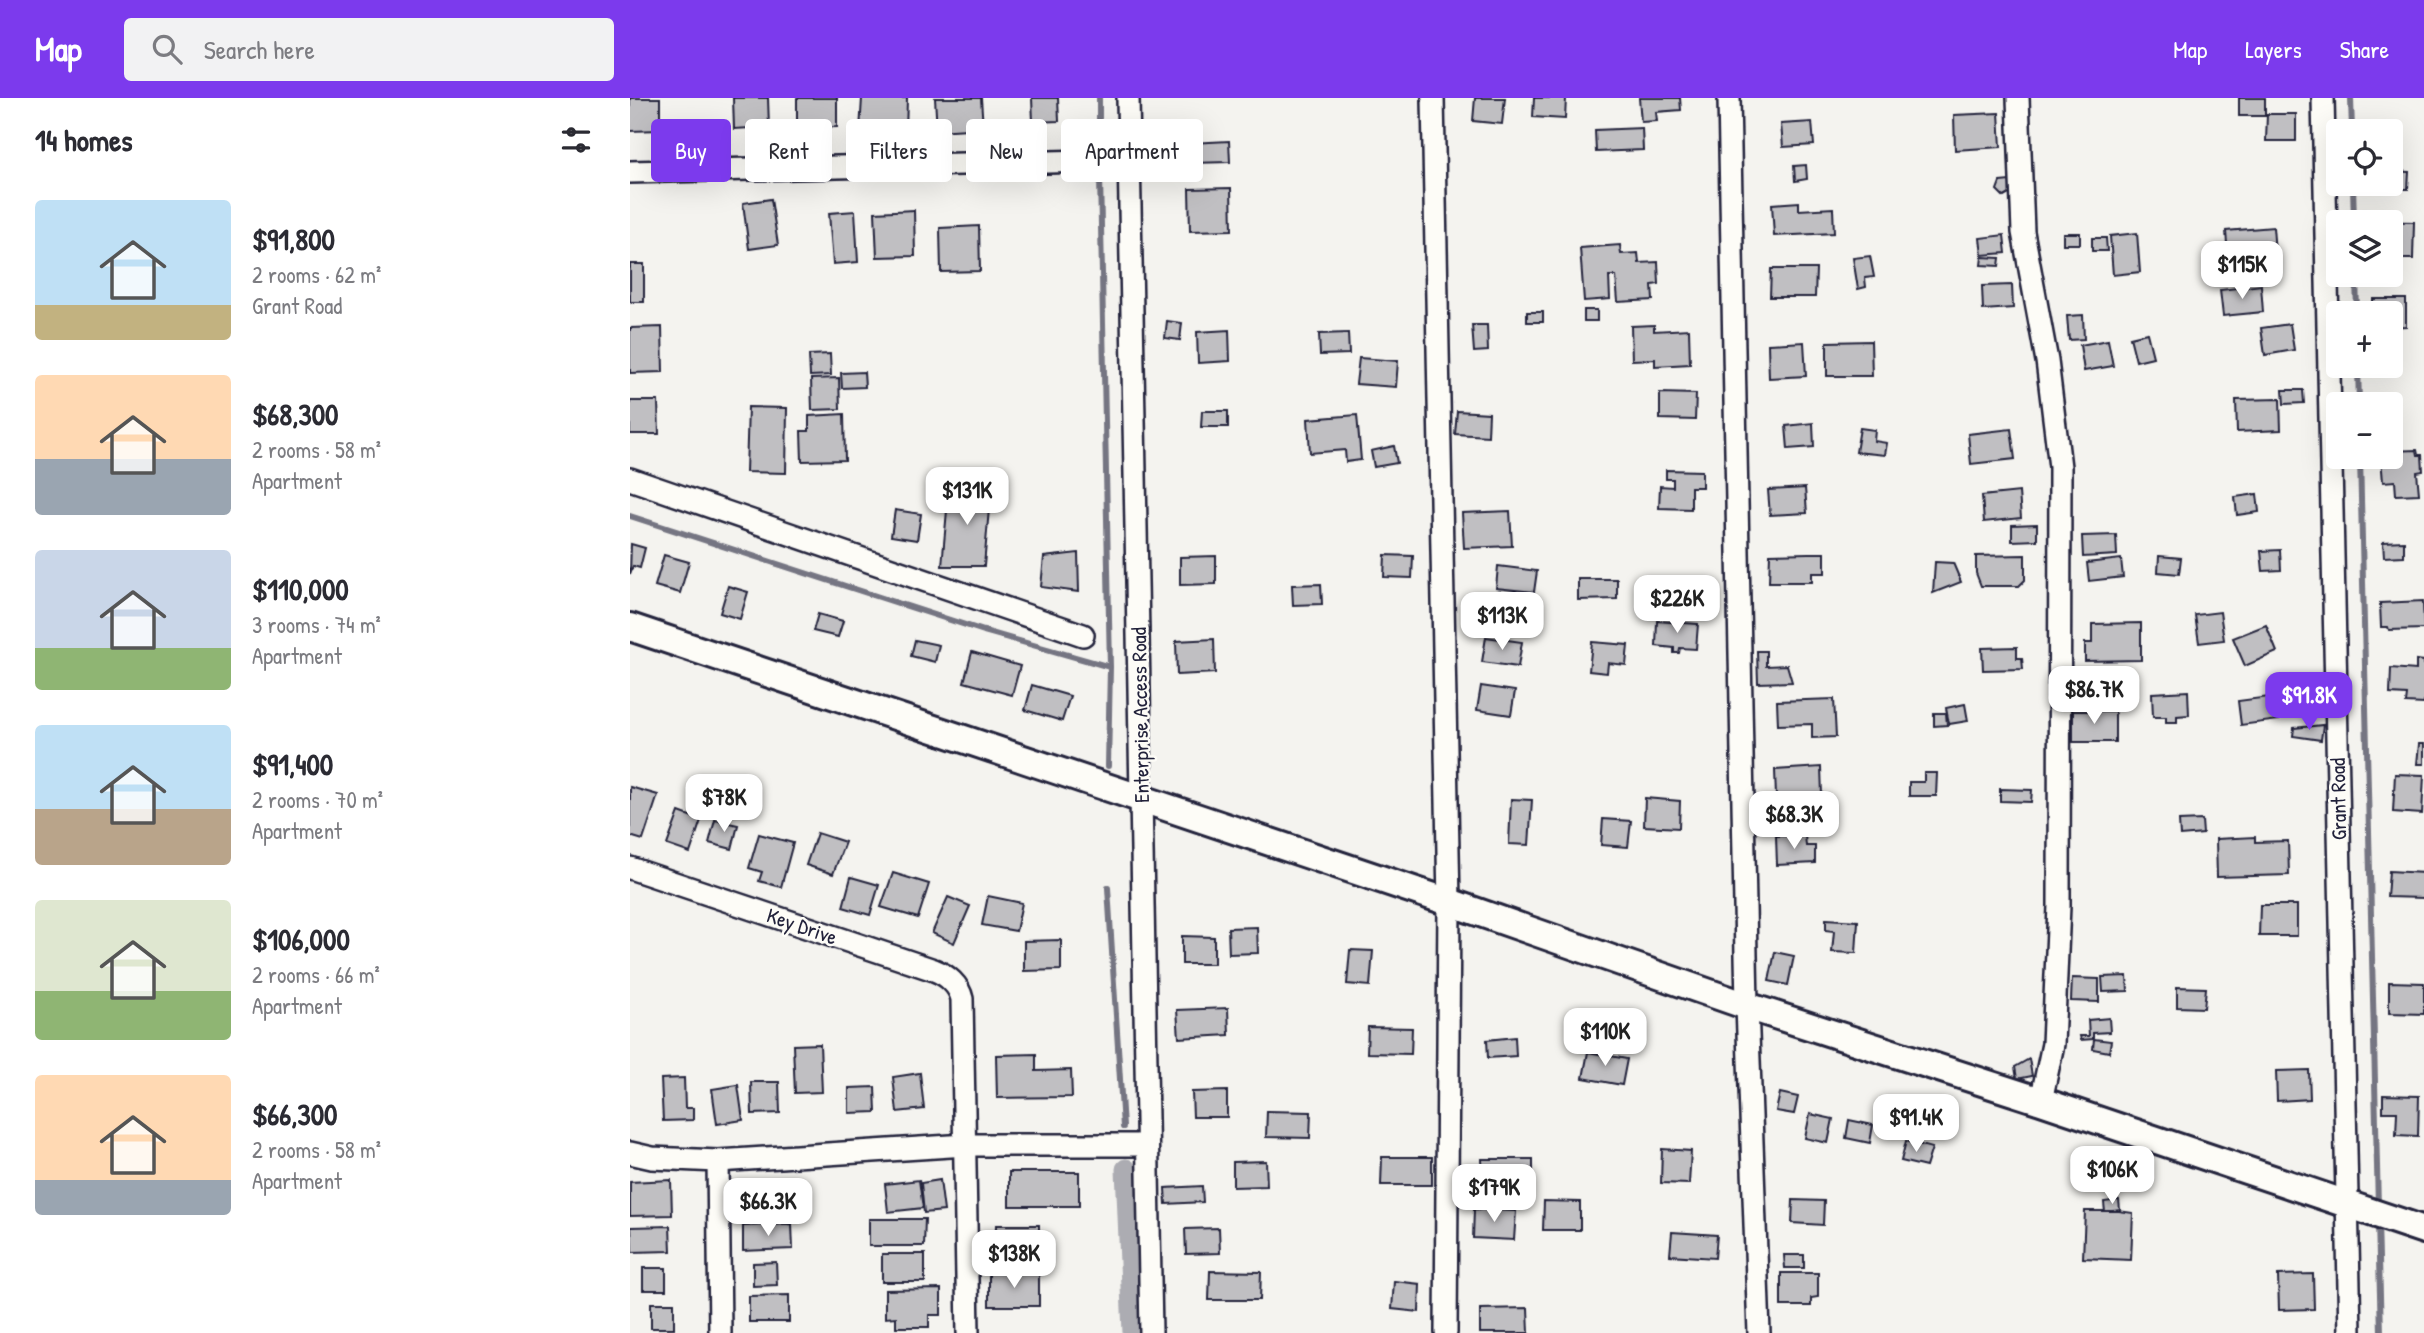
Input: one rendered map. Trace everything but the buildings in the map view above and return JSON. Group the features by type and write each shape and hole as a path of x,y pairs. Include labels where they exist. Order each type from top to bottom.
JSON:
{"main road":[{"path":"630,627 1449,902 1747,1006 2041,1101 2424,1230"}],"street":[{"name":"Enterprise Access Road","path":"1128,98 1128,119"},
{"path":"1433,98 1449,902 1446,1333"},
{"path":"1729,98 1747,1006 1759,1333"},
{"path":"2018,98 2023,232 2047,361 2060,467 2059,906 2053,1044 2041,1101"},
{"name":"Grant Road","path":"2323,98 2350,1333"},
{"path":"630,172 1061,162"},
{"name":"Enterprise Access Road","path":"1128,182 1151,1333"},
{"path":"630,480 1083,635"},
{"name":"Key Drive","path":"630,868 941,973 953,982 962,999 966,1145"},
{"path":"966,1145 968,1333"},
{"path":"630,1153 652,1158 718,1161 966,1145 1147,1145"},
{"path":"718,1161 720,1333"}],"waterway":[{"path":"1099,98 1099,119"},
{"path":"2351,98 2352,119"},
{"path":"1100,182 1110,667 1108,766"},
{"path":"2353,196 2354,210"},
{"path":"2356,287 2357,301"},
{"path":"2358,378 2359,392"},
{"path":"2360,469 2378,1207"},
{"path":"630,516 984,631 1110,667"},
{"path":"1108,888 1123,1127"},
{"path":"1126,1169 1133,1333"},
{"path":"2378,1221 2381,1333"}]}
